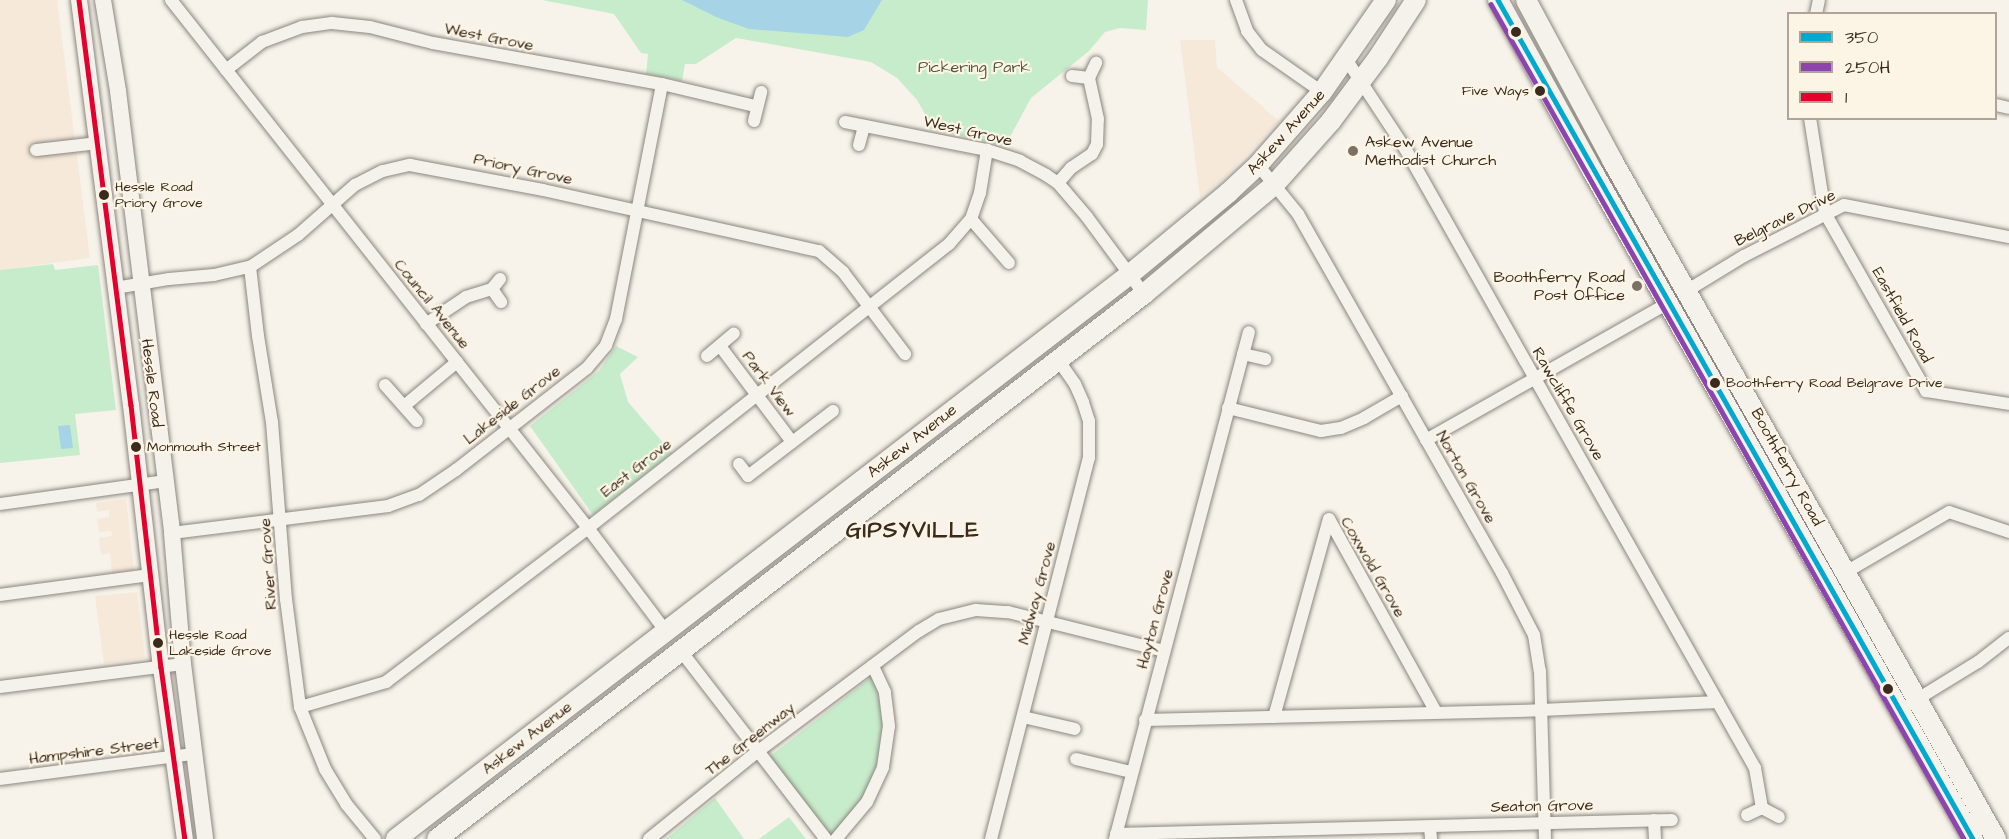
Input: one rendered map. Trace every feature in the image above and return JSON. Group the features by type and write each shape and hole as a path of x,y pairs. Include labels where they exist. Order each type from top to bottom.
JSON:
{"main road":[{"name":"Askew Avenue","path":"396,839 664,630 1129,275 1228,193 1258,165 1322,92 1386,0"},
{"name":"Askew Avenue","path":"437,839 1144,294 1274,185 1299,159 1362,81 1416,0"},
{"name":"Boothferry Road","path":"1498,0 1973,839"},
{"name":"Boothferry Road","path":"1526,0 1612,160 1688,290 1996,839"},
{"path":"949,412 963,432"}],"street":[{"name":"Hessle Road","path":"79,0 161,667 185,839"},
{"name":"Hessle Road","path":"103,0 118,91 172,533 183,664 205,839"},
{"name":"Council Avenue","path":"171,0 588,528 664,630"},
{"path":"1236,0 1247,31 1262,50 1322,92"},
{"name":"West Grove","path":"226,70 262,42 303,27 332,22 370,27 433,43 662,84 755,106"},
{"name":"Rawcliffe Grove","path":"1346,59 1406,150 1755,768 1762,808"},
{"path":"1058,183 1071,168 1092,154 1097,144 1098,118 1089,78 1096,63"},
{"path":"1072,76 1089,78"},
{"name":"Lakeside Grove","path":"172,533 388,506 419,495 587,368 606,345 616,319 662,84"},
{"path":"754,121 755,106 761,92"},
{"path":"1810,120 1825,213"},
{"name":"West Grove","path":"845,123 987,150 1020,160 1058,183 1088,217 1144,294"},
{"path":"860,145 864,126"},
{"path":"36,150 97,143"},
{"name":"East Grove","path":"300,707 386,682 588,528 949,244 971,219 980,193 987,150"},
{"name":"Priory Grove","path":"115,288 214,275 250,267 298,235 364,180 383,171 410,165 637,210 819,251 843,272 905,354"},
{"name":"Norton Grove","path":"1258,165 1298,214 1502,573 1533,635 1540,671 1545,839"},
{"name":"Belgrave Drive","path":"1688,290 1744,256 1844,204 2009,237"},
{"name":"Eastfield Road","path":"1825,213 1926,391 2009,404"},
{"path":"971,219 1009,263"},
{"name":"River Grove","path":"250,267 272,422 286,599 300,707 325,769 347,804 375,839"},
{"path":"426,324 466,297 492,290 500,279"},
{"path":"492,290 501,303"},
{"path":"1426,440 1668,303"},
{"name":"Hayton Grove","path":"1115,837 1250,332"},
{"name":"Park View","path":"706,356 734,333"},
{"name":"Park View","path":"720,346 792,442"},
{"path":"1243,354 1265,359"},
{"name":"Midway Grove","path":"991,839 1084,481 1090,449 1089,421 1083,402 1075,384 1058,360"},
{"path":"404,406 458,362"},
{"path":"385,384 417,421"},
{"path":"1228,408 1322,431 1341,428 1357,422 1402,396"},
{"name":"Park View","path":"739,464 748,476 833,411"},
{"path":"0,504 165,481"},
{"path":"1846,572 1949,512 2009,532"},
{"name":"Coxwold Grove","path":"1274,717 1329,519 1436,712"},
{"path":"0,595 150,575"},
{"name":"The Greenway","path":"649,839 757,752 919,631 939,619 962,612 992,610 1046,621 1164,651"},
{"path":"1899,709 1978,662 2009,638"},
{"path":"681,651 826,839"},
{"path":"0,687 183,664"},
{"path":"836,839 867,802 878,784 885,761 889,740 885,692 873,666"},
{"path":"1145,720 1540,711 1718,702"},
{"path":"1023,717 1073,733 1077,717"},
{"name":"Hampshire Street","path":"0,779 193,754"},
{"path":"1076,759 1131,772"},
{"path":"1747,815 1762,808 1779,817"},
{"path":"1654,820 1655,839"},
{"name":"Seaton Grove","path":"1115,837 1430,833 1545,822 1672,820"}],"shaded area":[{"path":"0,0 57,0 90,258 0,270"},
{"path":"1180,40 1215,40 1217,67 1279,121 1221,181 1200,197"},
{"path":"126,499 134,570 112,574 110,553 101,555 99,538 112,536 111,531 99,532 97,519 109,517 109,510 97,512 96,503"},
{"path":"137,592 145,658 104,664 95,596"}],"green space":[{"name":"Pickering Park","path":"542,0 1148,0 1146,30 1120,28 1105,32 1089,51 1031,98 1005,146 924,127 925,114 917,100 897,78 871,62 736,38 696,64 685,64 682,81 646,74 648,54 641,53 614,14"},
{"path":"53,264 55,270 98,265 116,410 75,414 80,455 0,463 0,270"},
{"path":"616,346 638,357 620,374 628,402 672,453 593,515 530,426 599,371"},
{"path":"874,675 883,722 876,768 863,798 831,835 769,757"},
{"path":"715,798 744,839 666,839"},
{"path":"789,817 806,839 759,839"}],"water":[{"path":"682,0 882,0 864,30 848,37 749,29 716,17"},
{"path":"70,425 73,448 61,449 58,426"}],"transit line":[{"name":"1","path":"79,0 131,405 161,667 185,839"},
{"name":"350","path":"1498,0 1973,839"},
{"name":"250H","path":"1491,4 1964,839"}],"place":[{"name":"Five Ways","path":"1540,91"},
{"name":"Askew Avenue Methodist Church","path":"1353,151"},
{"name":"Hessle Road Priory Grove","path":"104,195"},
{"name":"Boothferry Road Post Office","path":"1637,286"},
{"name":"Boothferry Road Belgrave Drive","path":"1715,383"},
{"name":"Monmouth Street","path":"136,447"},
{"name":"Hessle Road Lakeside Grove","path":"158,643"}],"district":[{"name":"GIPSYVILLE","path":"913,531"}]}
